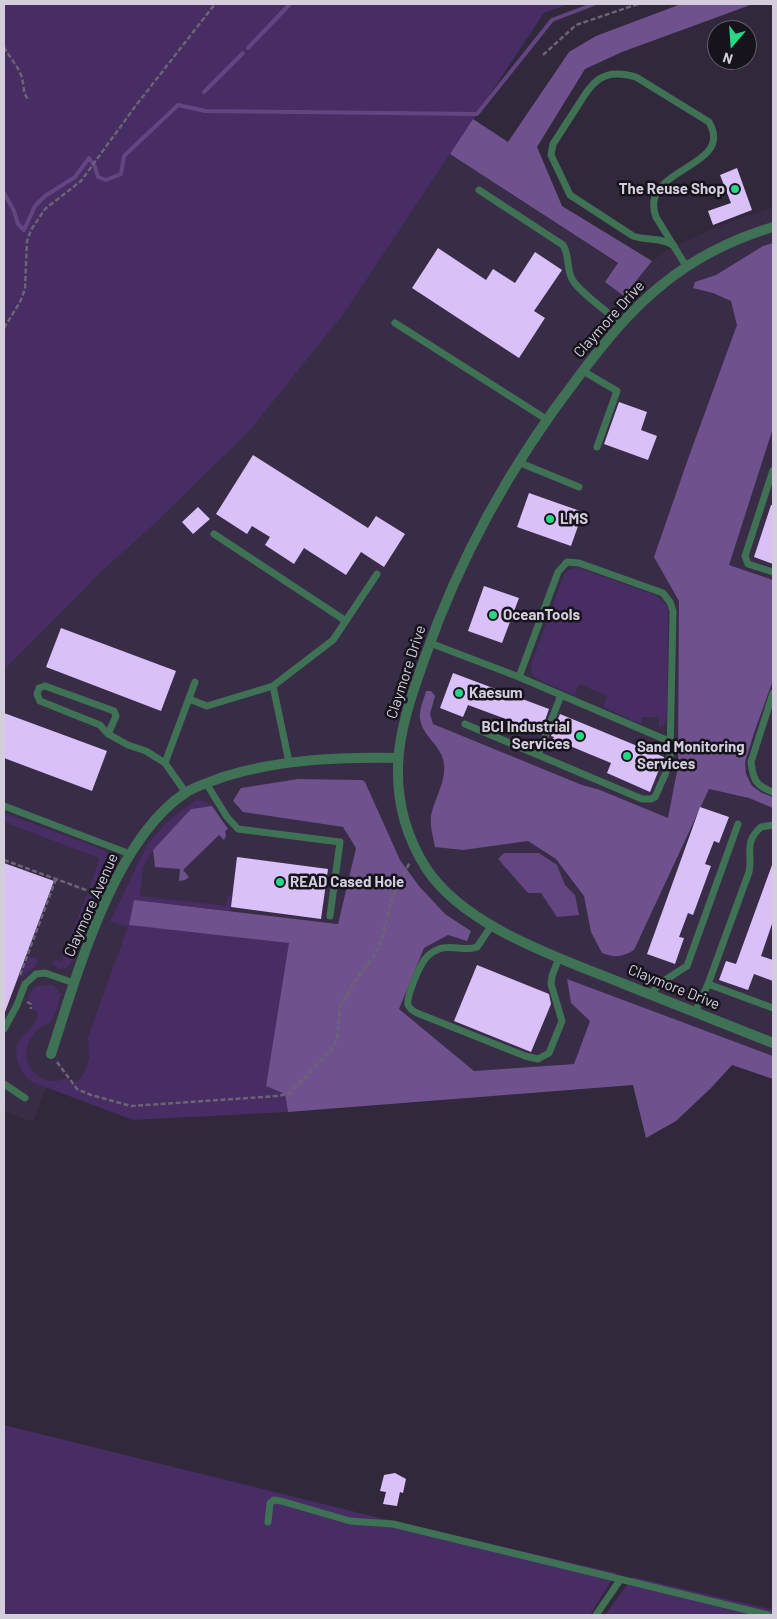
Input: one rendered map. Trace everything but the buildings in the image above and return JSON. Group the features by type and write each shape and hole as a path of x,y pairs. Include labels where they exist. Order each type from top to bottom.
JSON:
{"street":[{"name":"Claymore Drive","path":"773,227 732,241 686,266 651,294 622,324 582,371 546,419 484,520 448,594 410,705 398,758 398,784 402,810 410,836 427,869 458,903 492,925 559,958 773,1043"},
{"name":"Claymore Avenue","path":"51,1054 74,983 108,898 130,854 151,823 168,807 186,792 250,768 339,757 398,758"}],"lane":[{"path":"674,246 667,241 659,239 642,239 633,236 574,199 566,190 551,154 553,144 590,85 600,78 612,74 624,74 636,78 709,122 714,131 714,140 710,150 664,183 653,200 656,217 674,246 686,266"},
{"path":"479,190 563,245 568,254 572,279 622,324"},
{"path":"395,322 546,419"},
{"path":"582,371 617,391 598,446"},
{"path":"518,462 579,487"},
{"path":"773,470 745,556 748,564 773,572"},
{"path":"214,534 346,621"},
{"path":"465,724 642,799 651,799 657,794 668,765 671,742 673,611 668,597 657,590 579,563 573,562 563,565 558,572 519,677"},
{"path":"189,699 207,706 273,686 333,640 377,574"},
{"path":"430,643 519,677 671,742"},
{"path":"165,763 196,682"},
{"path":"108,734 116,716 114,711 45,686 39,688 37,694 40,701 100,724 108,734 146,751 165,763 186,792"},
{"path":"273,686 289,762"},
{"path":"773,693 751,762 756,782 773,792"},
{"path":"538,755 562,695"},
{"path":"206,783 238,829 340,842 330,916"},
{"path":"4,806 130,854"},
{"path":"650,994 662,982 687,966 738,824"},
{"path":"695,1012 708,984 749,872 751,842 762,827 773,825"},
{"path":"492,925 477,947 469,949 445,947 425,958 408,996 410,1008 525,1056 538,1059 549,1053 562,1021 551,984 559,958"},
{"path":"4,1027 28,981 40,973 74,983"},
{"path":"708,984 773,1008"},
{"path":"4,1084 25,1098"},
{"path":"268,1522 270,1503 274,1500 281,1501 350,1521 393,1524 768,1615"},
{"path":"596,1615 620,1580"}],"path":[{"path":"4,328 20,302 25,289 27,241 31,230 45,209 81,181 134,108 215,4"},
{"path":"543,55 576,25 638,4"},
{"path":"4,47 22,77 25,96 29,100"},
{"path":"51,1054 77,1089 91,1095 131,1106 278,1096 290,1093 332,1049 336,1039 340,1008 354,982 373,958 381,941 393,895 409,863 418,854"},
{"path":"4,860 108,898"},
{"path":"18,978 56,879"},
{"path":"19,999 30,1003 32,1006 31,1010"}],"shaded area":[{"path":"4,4 569,4 544,13 345,312 250,430 151,527 103,570 4,670"},
{"path":"681,4 753,4 622,52 585,69 537,147 562,206 652,261 624,296 605,282 618,263 450,154 473,119 508,142 569,52 596,36"},
{"path":"450,154 618,264 624,295 652,261 667,250 719,226 773,207 773,1056 567,979 571,1003 590,1021 574,1064 474,1071 399,1009 424,948 448,935 471,931 445,914 419,886 400,860 368,789 362,780 298,779 241,788 243,812 343,827 356,848 338,924 134,900 129,925 88,1037 89,1059 84,1073 80,1079 73,1083 62,1087 46,1088 33,1122 4,1111 4,670 103,570 151,527 345,312"},
{"path":"773,243 773,428 729,565 773,580 773,680 745,762 746,774 752,786 762,793 773,797 773,808 749,798 709,789 634,950 626,954 611,956 602,953 591,932 584,896 556,859 528,841 463,850 435,847 431,828 431,816 442,784 444,764 440,751 424,731 420,718 421,708 426,691 431,691 435,696 430,714 433,724 668,818 678,766 679,601 654,557 737,325 731,301 713,293 693,288 695,282 716,275 763,246"},
{"path":"576,567 655,595 666,604 668,613 667,714 665,723 659,729 659,717 642,717 641,724 603,707 607,696 579,684 574,695 537,679 532,674 531,665 564,575 568,570"},
{"path":"298,779 362,780 365,782 400,860 419,886 445,914 471,931 467,941 448,935 424,948 399,1009 474,1071 574,1064 590,1021 571,1003 567,979 773,1056 773,1079 732,1065 676,1121 646,1138 633,1085 288,1112 285,1094 266,1086 289,943 129,925 134,900 338,924 356,848 343,827 243,812 233,801 241,788"},
{"path":"196,800 204,801 212,806 191,809 153,850 143,866 140,896 226,906 228,895 232,896 230,911 134,900 290,943 266,1086 285,1094 288,1112 133,1120 32,1082 20,1068 16,1048 37,1017 38,1012 33,1010 32,1003 28,1000 32,990 40,985 53,985 61,994 51,1020 30,1039 26,1052 29,1065 38,1076 45,1080 52,1081 67,1078 71,1084 80,1079 84,1073 89,1059 88,1037 128,926 110,922 147,845 165,824"},
{"path":"212,806 228,829 225,831 226,836 224,840 219,835 183,870 189,877 185,880 179,881 180,869 155,867 153,850 191,809"},
{"path":"4,813 104,850 111,857 110,869 99,892 89,888 99,858 4,822"},
{"path":"504,853 539,853 557,865 565,885 575,895 579,915 557,917 541,893 528,893 498,859"},
{"path":"87,894 97,899 70,964 64,968 57,967 53,964 54,959 61,962"},
{"path":"29,956 38,959 35,967 20,978"},
{"path":"4,1425 380,1518 616,1573 590,1615 4,1615"},
{"path":"633,1577 773,1610 773,1615 605,1615"}],"waterway":[{"path":"248,48 290,4"},
{"path":"4,193 14,211 18,224 24,230 35,206 45,196 75,177 89,158 95,167 98,177 106,180 121,174 124,156 178,105 205,111 477,114 552,20 594,4"},
{"path":"204,92 243,53"}],"place":[{"name":"The Reuse Shop","path":"735,189"},
{"name":"LMS","path":"550,519"},
{"name":"OceanTools","path":"493,615"},
{"name":"Kaesum","path":"459,693"},
{"name":"BCI Industrial Services","path":"580,736"},
{"name":"Sand Monitoring Services","path":"627,756"},
{"name":"READ Cased Hole","path":"280,882"}]}
